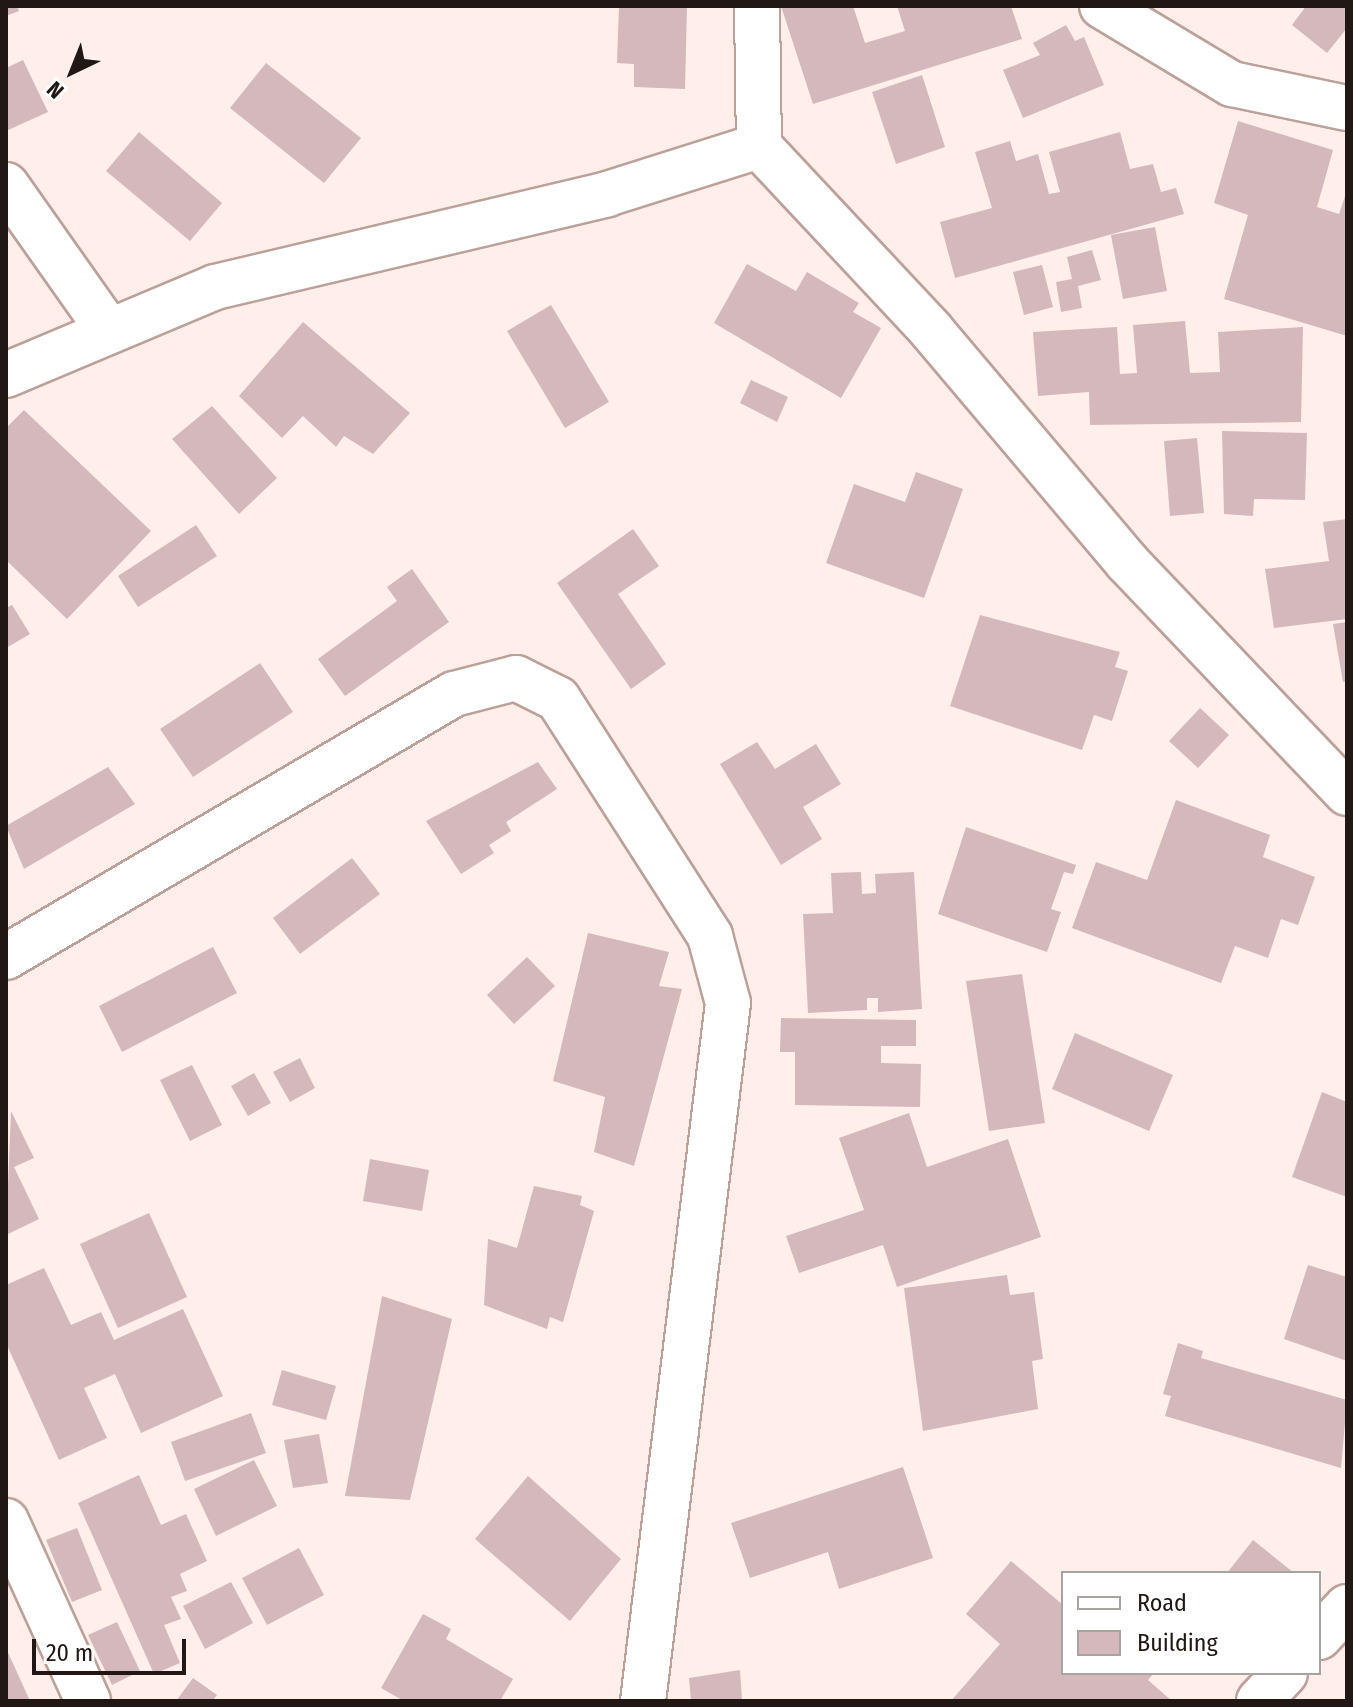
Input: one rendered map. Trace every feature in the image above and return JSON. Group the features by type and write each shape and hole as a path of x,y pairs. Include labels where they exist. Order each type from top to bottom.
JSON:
{"street":[{"path":"757,6 759,146 931,330 1127,562 1347,793"},
{"path":"1102,6 1232,84 1347,108"},
{"path":"6,375 215,287 607,194 759,146"},
{"path":"6,185 109,331"},
{"path":"6,957 454,694 516,678 558,699 710,936 728,1003 643,1701"},
{"path":"6,1521 88,1701"},
{"path":"1321,1635 1347,1607"},
{"path":"1259,1701 1283,1675"}],"building":[{"path":"6,6 17,6 19,11 6,16"},
{"path":"619,6 687,6 685,89 634,87 634,64 617,63"},
{"path":"781,6 853,6 865,43 905,31 897,6 1011,6 1022,39 813,104"},
{"path":"1306,6 1347,6 1347,28 1327,53 1292,25"},
{"path":"1066,25 1075,41 1084,37 1104,85 1023,118 1003,70 1040,55 1033,43"},
{"path":"23,60 48,112 6,131 6,68"},
{"path":"266,63 361,138 324,183 230,108"},
{"path":"922,75 945,147 896,164 872,92"},
{"path":"1238,121 1333,150 1317,207 1339,214 1347,190 1347,336 1224,299 1248,215 1214,203"},
{"path":"139,132 222,203 190,241 106,171"},
{"path":"1120,132 1130,169 1153,164 1161,192 1176,188 1184,214 955,278 940,222 992,208 975,152 1010,141 1016,161 1038,154 1049,194 1060,192 1049,152"},
{"path":"1155,227 1167,291 1123,299 1111,235"},
{"path":"1092,250 1101,280 1078,286 1082,308 1061,312 1056,282 1072,279 1067,257"},
{"path":"747,264 796,291 807,272 859,303 853,312 881,328 841,398 714,323"},
{"path":"1042,265 1053,307 1024,315 1013,272"},
{"path":"551,305 609,402 565,428 507,331"},
{"path":"1185,321 1190,373 1220,372 1218,332 1303,327 1301,422 1090,425 1089,392 1038,396 1033,332 1117,327 1120,374 1137,373 1133,325"},
{"path":"303,322 410,413 373,454 344,436 336,447 303,416 282,438 239,396"},
{"path":"751,380 788,397 777,422 740,403"},
{"path":"212,406 277,478 239,514 172,439"},
{"path":"24,410 151,531 67,619 6,560 6,428"},
{"path":"1222,431 1307,433 1305,500 1254,499 1253,516 1224,514"},
{"path":"1197,438 1204,513 1170,516 1164,441"},
{"path":"916,472 963,489 924,598 826,563 854,484 905,502"},
{"path":"1347,519 1347,619 1274,628 1265,569 1329,561 1323,522"},
{"path":"196,525 217,556 138,607 118,576"},
{"path":"633,529 659,566 618,594 666,664 631,689 557,583"},
{"path":"412,569 449,622 345,696 318,659 397,601 387,587"},
{"path":"12,605 30,634 6,648 6,608"},
{"path":"980,615 1120,652 1115,667 1128,671 1112,721 1094,715 1082,750 950,706"},
{"path":"1347,622 1347,681 1343,682 1333,624"},
{"path":"260,663 293,712 193,777 160,729"},
{"path":"1200,708 1229,735 1198,768 1169,741"},
{"path":"757,742 775,769 816,744 841,784 803,807 822,839 781,865 720,764"},
{"path":"538,762 557,789 506,822 511,831 489,845 494,853 461,874 426,821"},
{"path":"108,767 135,804 24,869 6,826"},
{"path":"1176,800 1270,835 1263,857 1315,877 1298,925 1281,919 1268,958 1235,946 1221,983 1072,928 1096,862 1147,880"},
{"path":"966,827 1076,865 1073,874 1064,872 1051,909 1061,912 1047,952 938,914"},
{"path":"352,858 380,894 300,954 273,918"},
{"path":"861,872 862,894 876,893 875,874 914,872 922,1009 878,1012 878,998 867,998 867,1010 808,1013 803,914 833,913 831,873"},
{"path":"588,933 669,952 659,986 682,989 634,1166 594,1152 605,1097 553,1081"},
{"path":"213,947 237,993 122,1052 99,1006"},
{"path":"527,957 555,986 514,1024 487,995"},
{"path":"1022,974 1045,1123 989,1131 966,981"},
{"path":"781,1018 916,1020 916,1046 881,1046 881,1063 921,1064 920,1107 795,1105 795,1052 780,1052"},
{"path":"1075,1033 1173,1075 1149,1131 1052,1089"},
{"path":"300,1058 315,1088 290,1102 273,1072"},
{"path":"192,1065 222,1125 190,1141 160,1080"},
{"path":"254,1073 271,1103 248,1116 231,1086"},
{"path":"1322,1092 1347,1102 1347,1197 1292,1177"},
{"path":"11,1111 34,1158 14,1167 39,1219 6,1235"},
{"path":"909,1113 927,1167 1008,1139 1041,1237 897,1287 883,1245 799,1273 786,1236 864,1210 839,1138"},
{"path":"370,1159 429,1170 422,1211 363,1201"},
{"path":"534,1186 582,1196 580,1205 594,1211 563,1322 550,1317 547,1329 484,1305 488,1239 517,1248"},
{"path":"149,1213 187,1297 118,1328 80,1244"},
{"path":"1308,1265 1347,1277 1347,1361 1284,1339"},
{"path":"44,1268 71,1325 101,1312 114,1340 183,1309 223,1396 141,1433 115,1374 84,1388 107,1438 59,1460 6,1343 6,1285"},
{"path":"1007,1275 1010,1295 1034,1292 1043,1359 1032,1361 1038,1409 923,1431 904,1288"},
{"path":"382,1296 452,1319 410,1500 345,1496"},
{"path":"1178,1343 1203,1351 1201,1358 1347,1400 1341,1468 1165,1416 1171,1396 1163,1394"},
{"path":"282,1370 336,1386 326,1420 272,1405"},
{"path":"251,1413 266,1453 185,1481 171,1442"},
{"path":"319,1434 328,1483 293,1488 284,1440"},
{"path":"254,1460 277,1506 216,1536 194,1489"},
{"path":"903,1467 933,1558 839,1589 828,1552 750,1578 731,1523"},
{"path":"139,1475 161,1525 186,1514 207,1561 180,1574 187,1591 171,1597 181,1619 164,1625 180,1663 154,1674 78,1503"},
{"path":"528,1476 621,1559 570,1621 475,1539"},
{"path":"77,1528 102,1590 72,1602 46,1540"},
{"path":"1253,1540 1292,1571 1229,1571"},
{"path":"299,1548 324,1595 267,1625 242,1578"},
{"path":"1011,1561 1061,1603 1061,1675 1152,1675 1148,1680 1172,1701 951,1701 1000,1644 966,1614"},
{"path":"231,1582 253,1623 205,1649 183,1606"},
{"path":"423,1614 451,1629 446,1639 513,1679 500,1701 404,1701 381,1688"},
{"path":"117,1622 140,1671 112,1685 88,1635"},
{"path":"6,1648 30,1701 6,1701"},
{"path":"740,1670 742,1701 691,1701 689,1678"},
{"path":"193,1678 217,1695 212,1701 176,1701"}]}
